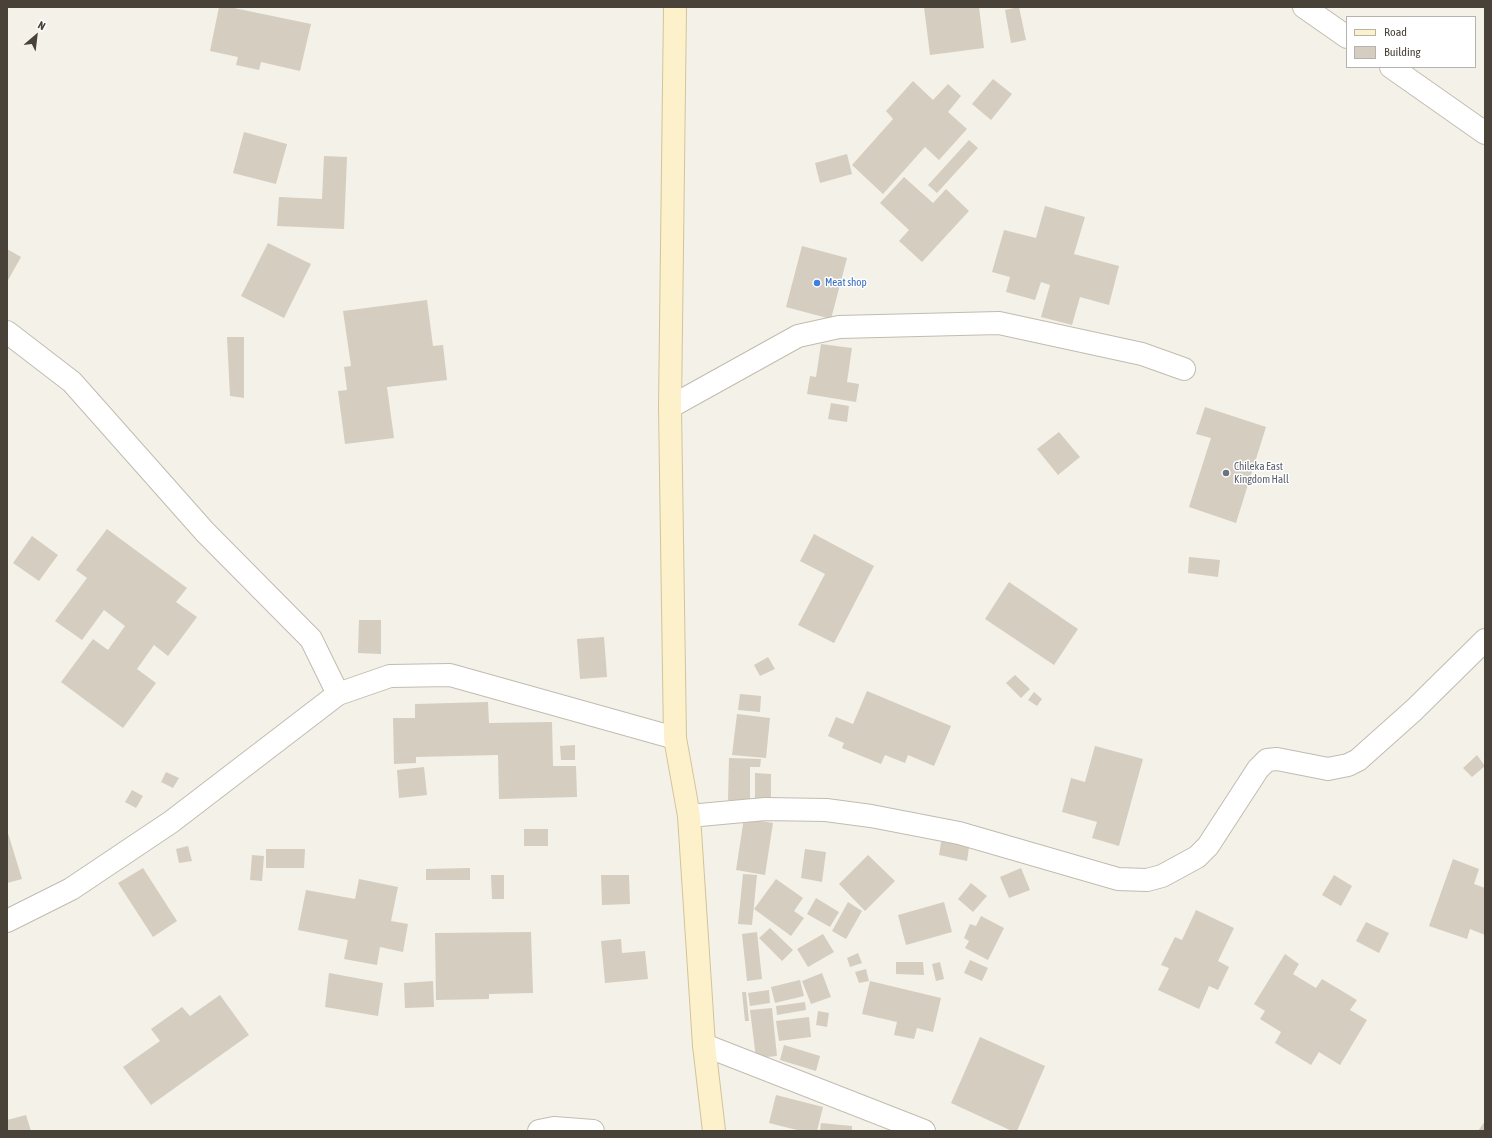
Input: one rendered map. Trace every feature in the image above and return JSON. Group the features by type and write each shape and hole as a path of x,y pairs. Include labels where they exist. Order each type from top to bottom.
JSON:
{"main road":[{"path":"675,7 670,407 675,738 689,816 704,1045 714,1131"}],"street":[{"path":"1304,7 1346,36"},
{"path":"1392,68 1485,132"},
{"path":"670,407 798,336 839,326 999,323 1142,354 1184,369"},
{"path":"7,332 72,382 205,532 310,639 338,694"},
{"path":"689,816 765,809 826,810 871,816 959,833 1118,879 1147,880 1168,873 1197,857 1208,846 1258,769 1267,760 1277,759 1328,769 1337,768 1353,762 1414,710 1485,640"},
{"path":"7,921 71,889 171,822 338,694 390,676 450,675 675,738"},
{"path":"704,1045 924,1131"},
{"path":"539,1131 554,1128 593,1131"}],"building":[{"path":"219,7 229,7 311,24 300,71 261,62 259,70 236,65 238,57 210,51"},
{"path":"924,7 979,7 984,48 930,55"},
{"path":"1019,7 1026,40 1011,43 1005,10"},
{"path":"993,79 1012,94 991,120 972,104"},
{"path":"913,81 933,100 948,84 961,96 948,112 967,129 939,160 925,147 883,194 852,165 893,119 886,111"},
{"path":"244,132 287,144 276,184 233,173"},
{"path":"969,140 978,148 937,193 928,185"},
{"path":"847,154 852,174 820,183 815,163"},
{"path":"324,156 347,157 344,229 277,226 279,197 322,199"},
{"path":"904,177 933,203 946,189 969,211 922,262 899,241 909,230 880,203"},
{"path":"1045,206 1085,217 1074,254 1119,266 1109,305 1080,297 1072,325 1041,317 1050,285 1041,282 1035,300 1006,292 1010,277 992,272 1004,230 1036,238"},
{"path":"268,243 311,264 284,318 241,296"},
{"name":"Meat shop","path":"802,246 847,258 831,319 786,307"},
{"path":"7,249 21,257 7,282"},
{"path":"427,300 433,346 443,345 447,380 387,387 394,438 345,444 338,391 347,390 344,367 351,366 343,311"},
{"path":"227,337 244,337 244,398 230,396"},
{"path":"821,344 852,348 847,382 859,384 856,402 807,394 810,376 816,377"},
{"path":"831,403 849,406 847,422 828,419"},
{"name":"Chileka East Kingdom Hall","path":"1205,407 1266,427 1236,523 1189,507 1211,438 1196,434"},
{"path":"1059,432 1080,457 1058,475 1037,449"},
{"path":"107,529 187,588 176,602 197,617 168,656 154,645 137,669 156,683 123,728 61,682 93,639 108,650 125,626 104,610 82,640 55,621 87,578 76,570"},
{"path":"814,534 874,566 834,643 798,625 825,574 800,561"},
{"path":"32,536 58,555 39,581 13,563"},
{"path":"1189,557 1220,560 1218,577 1188,573"},
{"path":"1009,582 1078,629 1054,665 985,619"},
{"path":"359,620 381,620 381,654 358,653"},
{"path":"604,637 607,677 580,679 577,639"},
{"path":"768,657 775,669 760,676 754,665"},
{"path":"1015,675 1030,689 1021,698 1006,683"},
{"path":"867,691 951,726 934,766 908,755 905,763 885,755 881,764 842,748 844,743 828,736 836,717 853,724"},
{"path":"1034,692 1042,699 1037,706 1028,700"},
{"path":"740,694 761,696 760,712 738,710"},
{"path":"488,702 489,723 552,722 553,766 576,766 577,797 499,799 498,755 416,757 416,763 394,764 393,718 415,718 415,704"},
{"path":"737,714 770,718 766,758 732,755"},
{"path":"575,745 575,760 561,760 560,746"},
{"path":"1095,746 1143,759 1119,846 1092,838 1097,822 1062,812 1071,778 1085,782"},
{"path":"1477,755 1485,766 1472,777 1463,768"},
{"path":"729,758 761,759 760,767 750,767 750,801 728,800"},
{"path":"424,767 427,795 399,798 397,770"},
{"path":"166,772 179,778 173,788 161,782"},
{"path":"755,773 771,774 771,800 755,799"},
{"path":"132,790 143,796 136,808 125,802"},
{"path":"744,818 773,823 765,875 736,870"},
{"path":"524,829 548,829 548,846 524,846"},
{"path":"7,830 22,879 7,883"},
{"path":"942,836 970,841 967,861 939,855"},
{"path":"188,846 192,861 179,863 176,849"},
{"path":"266,849 305,849 304,868 266,868"},
{"path":"805,849 826,852 822,882 801,878"},
{"path":"252,855 264,856 262,881 250,880"},
{"path":"868,855 895,881 865,911 839,884"},
{"path":"1453,859 1479,869 1474,884 1485,888 1485,935 1470,929 1467,939 1429,926"},
{"path":"143,868 177,921 153,937 118,883"},
{"path":"470,868 470,880 426,880 426,869"},
{"path":"1021,868 1030,890 1009,898 1000,877"},
{"path":"743,874 757,875 752,925 738,924"},
{"path":"491,875 504,875 504,899 492,899"},
{"path":"601,875 629,875 630,904 602,905"},
{"path":"1334,875 1352,886 1341,906 1322,895"},
{"path":"359,879 398,887 391,921 408,924 403,952 380,947 377,965 344,959 348,940 298,930 306,890 355,899"},
{"path":"776,879 803,898 794,911 804,918 791,936 754,909"},
{"path":"971,883 987,896 973,912 958,899"},
{"path":"816,898 839,912 830,927 807,914"},
{"path":"848,902 862,911 846,939 832,931"},
{"path":"944,902 952,932 906,945 898,915"},
{"path":"1196,910 1234,928 1218,961 1229,967 1218,990 1209,986 1199,1009 1158,990 1169,968 1161,965 1175,937 1182,940"},
{"path":"981,916 1004,928 988,960 965,948 969,941 964,938 970,924 976,926"},
{"path":"1366,922 1389,933 1379,953 1356,941"},
{"path":"770,928 793,950 782,961 759,938"},
{"path":"531,932 533,993 489,994 489,999 436,1000 435,933"},
{"path":"757,932 762,979 747,981 742,934"},
{"path":"823,934 834,952 808,967 797,949"},
{"path":"621,939 622,953 645,951 648,979 605,983 601,941"},
{"path":"858,953 862,963 850,967 847,958"},
{"path":"1285,954 1299,964 1293,974 1316,988 1322,979 1357,1000 1350,1010 1367,1020 1340,1065 1319,1052 1311,1065 1275,1043 1281,1032 1260,1019 1265,1011 1254,1004"},
{"path":"970,960 988,968 982,981 964,973"},
{"path":"896,962 923,962 924,975 896,974"},
{"path":"940,962 944,979 936,981 932,964"},
{"path":"866,969 869,981 859,983 855,972"},
{"path":"329,973 383,983 378,1016 325,1007"},
{"path":"822,973 831,997 811,1004 802,981"},
{"path":"800,980 804,996 775,1003 771,987"},
{"path":"433,981 434,1007 405,1008 404,983"},
{"path":"870,981 941,998 933,1032 917,1028 914,1039 894,1035 897,1022 862,1014"},
{"path":"769,990 770,1003 750,1006 748,993"},
{"path":"742,992 746,992 749,1021 745,1021"},
{"path":"220,995 249,1035 151,1105 123,1067 160,1041 151,1029 182,1007 190,1016"},
{"path":"805,1002 806,1010 777,1015 776,1006"},
{"path":"772,1008 777,1056 756,1058 750,1010"},
{"path":"818,1011 829,1013 827,1027 816,1025"},
{"path":"809,1017 811,1037 779,1041 776,1021"},
{"path":"980,1037 1045,1066 1017,1131 1012,1131 951,1103"},
{"path":"784,1045 820,1056 816,1071 780,1060"},
{"path":"776,1095 823,1107 817,1131 801,1131 769,1123"},
{"path":"26,1115 31,1131 7,1131 7,1120"},
{"path":"1485,1121 1485,1131 1478,1131"},
{"path":"821,1123 852,1126 852,1131 820,1131"}],"place":[{"name":"Meat shop","path":"817,283"},
{"name":"Chileka East Kingdom Hall","path":"1226,473"}]}
